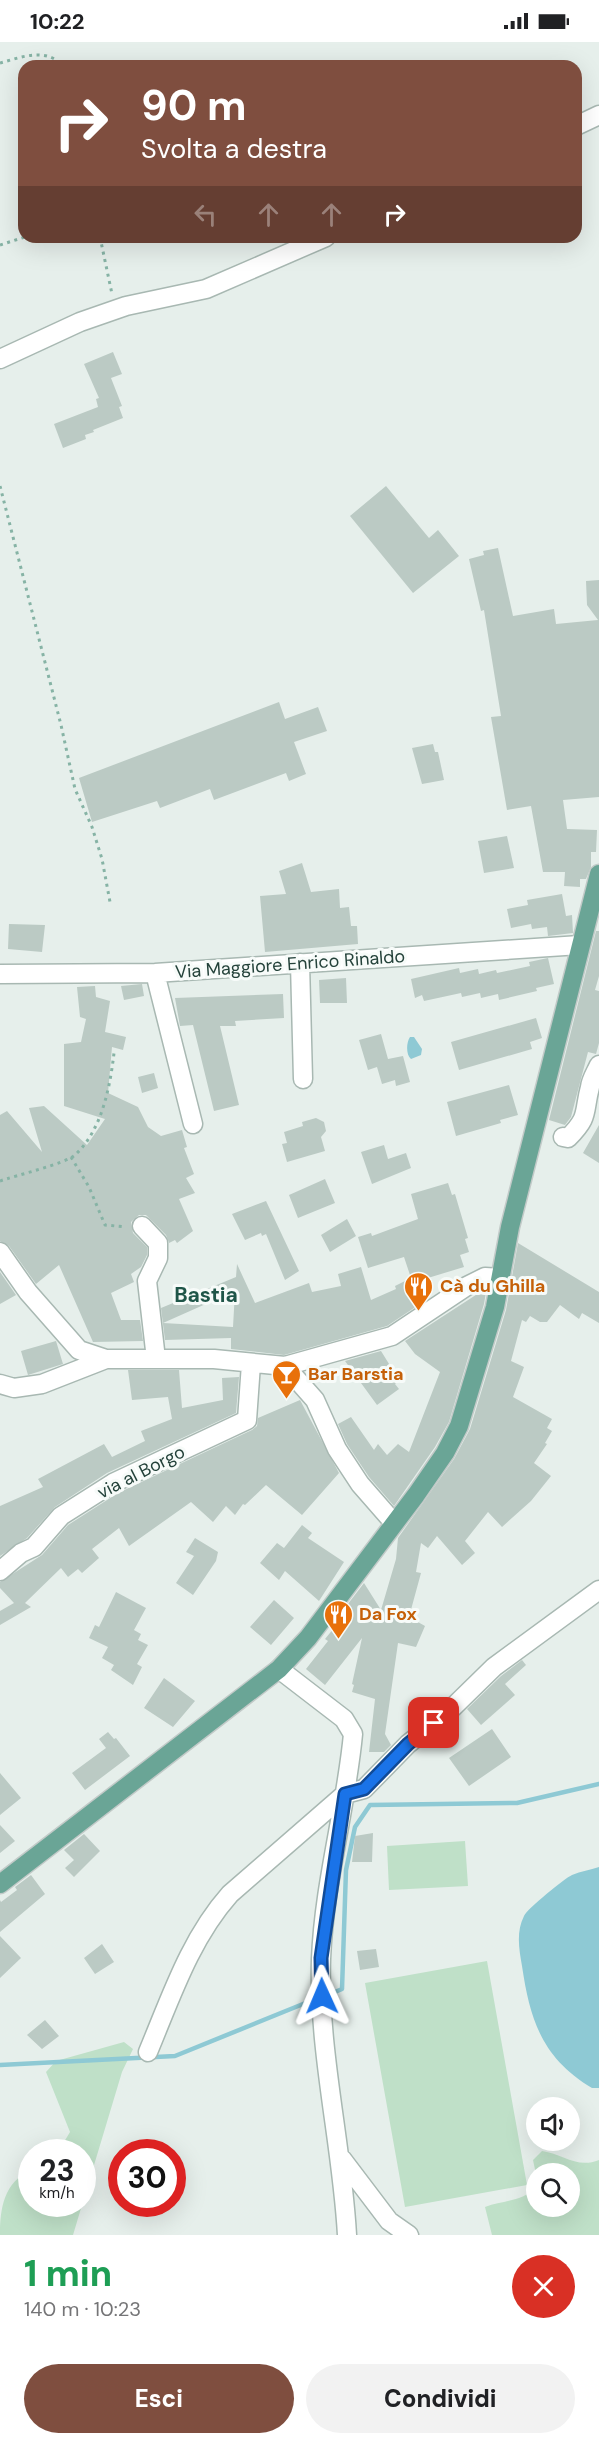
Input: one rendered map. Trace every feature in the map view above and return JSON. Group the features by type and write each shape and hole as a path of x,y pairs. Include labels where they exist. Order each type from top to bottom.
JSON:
{"main road":[{"path":"0,1884 279,1669 308,1638 445,1453 459,1426 485,1341 501,1278 510,1227 599,874"}],"street":[{"path":"582,123 599,115"},
{"path":"0,360 80,322 116,310 206,289 312,243"},
{"name":"Via Maggiore Enrico Rinaldo","path":"0,974 155,973 580,945"},
{"path":"300,963 303,1079"},
{"path":"155,973 194,1124"},
{"path":"563,1137 568,1138 582,1124 590,1086 599,1065"},
{"path":"142,1226 158,1243 158,1258 150,1270 147,1281 156,1359"},
{"path":"0,1252 28,1292 79,1350 106,1359 214,1359 285,1366 392,1336 467,1286 485,1277 501,1278"},
{"path":"0,1384 14,1388 42,1384 106,1359"},
{"name":"via al Borgo","path":"0,1571 21,1553 34,1547 61,1516 113,1483 247,1420 251,1364"},
{"path":"285,1366 315,1400 337,1449 360,1484 394,1523"},
{"path":"148,2052 187,1957 213,1913 230,1894 345,1794 364,1789 408,1744 447,1713 494,1667 599,1590"},
{"path":"279,1669 344,1719 353,1734 321,1958 322,2033 345,2193 347,2235"},
{"path":"339,2155 389,2221 409,2235"}],"path":[{"path":"0,63 36,54 54,57 57,60"},
{"path":"0,245 18,239"},
{"path":"101,243 116,310"},
{"path":"0,486 75,789 92,827 102,859 110,902"},
{"path":"0,1181 71,1157 98,1120 109,1087 114,1053"},
{"path":"71,1157 89,1187 105,1225 142,1226"}],"green space":[{"path":"465,1841 468,1886 389,1890 387,1846"},
{"path":"487,1961 526,2185 405,2207 365,1983"},
{"path":"124,2042 133,2049 122,2072 96,2158 96,2139 66,2139 70,2132 46,2072 56,2061"},
{"path":"542,2151 577,2162 599,2160 599,2235 492,2235 485,2207 526,2195 526,2217 580,2217 580,2163 534,2163 533,2160"},
{"path":"18,2178 18,2217 78,2217 73,2235 0,2235 5,2197"}],"water":[{"path":"410,1037 414,1037 422,1049 421,1055 411,1059 407,1049"},
{"path":"599,1867 599,2088 592,2088 561,2064 541,2036 525,1986 519,1934 524,1916 546,1894 572,1875"}],"building":[{"path":"113,352 122,374 111,378 122,406 119,407 123,418 93,430 94,432 85,435 86,439 63,448 54,424 98,407 96,399 99,398 84,364"},
{"path":"386,486 429,538 438,530 459,556 413,593 350,516"},
{"path":"498,548 513,616 554,609 556,624 598,620 587,605 586,581 599,580 599,797 563,800 567,829 597,830 596,852 591,852 591,867 586,879 580,879 580,887 564,886 565,872 543,872 531,806 507,810 491,717 501,716 484,610 481,611 469,559 484,555 483,551"},
{"path":"279,702 285,719 318,707 327,731 294,742 306,774 289,781 286,773 214,800 210,789 160,808 157,801 92,822 79,778"},
{"path":"433,744 435,752 438,752 444,780 422,784 412,748"},
{"path":"507,836 514,868 484,873 478,841"},
{"path":"302,863 311,892 339,889 340,908 349,907 351,926 357,926 358,944 265,952 260,896 286,894 279,871"},
{"path":"562,894 566,916 572,915 573,933 548,936 547,927 532,929 531,924 511,928 507,909 528,905 527,900"},
{"path":"9,924 45,925 42,952 8,949"},
{"path":"596,931 599,931 599,976 595,990 599,991 599,1043 596,1054 588,1052 571,1117 565,1125 549,1120"},
{"path":"548,958 554,984 536,988 537,991 499,1000 498,994 481,998 480,993 462,997 461,993 424,1001 422,995 415,998 411,979 459,968 460,973 478,969 479,974 496,970 497,973 530,966 529,962"},
{"path":"346,978 347,1003 320,1003 319,980"},
{"path":"142,984 144,996 124,1000 121,986"},
{"path":"95,986 96,997 110,1001 105,1032 126,1037 123,1050 112,1047 108,1093 138,1107 148,1127 161,1136 182,1130 187,1147 184,1148 194,1174 186,1178 195,1193 179,1199 193,1231 177,1243 175,1240 169,1243 166,1235 146,1215 139,1215 131,1222 133,1233 147,1247 147,1255 141,1267 131,1274 134,1282 111,1293 121,1320 140,1320 143,1341 93,1342 59,1265 36,1284 9,1246 0,1241 0,1115 7,1111 42,1152 29,1108 44,1106 87,1145 105,1119 64,1106 64,1044 81,1042 86,1019 80,1017 77,987"},
{"path":"283,994 284,1018 235,1021 236,1026 220,1026 239,1105 214,1111 193,1025 180,1026 175,998"},
{"path":"536,1018 542,1038 530,1042 532,1049 459,1070 451,1042"},
{"path":"381,1034 388,1059 403,1056 410,1082 396,1086 395,1080 382,1084 377,1067 368,1070 359,1040"},
{"path":"154,1073 158,1088 142,1093 138,1077"},
{"path":"509,1085 518,1115 500,1120 501,1123 456,1136 447,1102"},
{"path":"316,1118 324,1122 326,1131 321,1137 325,1151 287,1162 282,1144 287,1143 284,1132 303,1126 302,1122"},
{"path":"599,1125 599,1163 583,1153"},
{"path":"384,1145 388,1159 406,1153 411,1168 372,1184 361,1152"},
{"path":"325,1179 335,1203 298,1218 289,1195"},
{"path":"448,1183 452,1195 455,1194 468,1238 465,1239 469,1252 460,1255 464,1267 418,1281 426,1300 387,1326 284,1355 231,1349 231,1338 165,1340 161,1308 236,1277 237,1264 255,1303 309,1283 312,1292 341,1286 338,1274 361,1267 371,1300 396,1289 395,1286 411,1278 404,1257 368,1268 358,1237 371,1233 372,1236 418,1219 411,1194","holes":["235,1291 233,1327 163,1323"]},
{"path":"266,1201 299,1271 285,1280 266,1234 262,1236 261,1233 245,1240 232,1214"},
{"path":"347,1219 356,1236 330,1252 321,1235"},
{"path":"518,1243 599,1292 599,1323 582,1313 579,1319 560,1305 547,1322 540,1322 530,1316 526,1322 522,1320 511,1361 524,1367 513,1397 552,1419 547,1428 552,1431 545,1443 547,1444 534,1463 551,1476 531,1501 502,1527 488,1512 465,1541 475,1553 462,1565 437,1536 428,1548 421,1543 416,1572 421,1573 409,1617 425,1626 416,1647 398,1643 385,1734 391,1745 384,1752 369,1752 375,1699 352,1692 362,1638 325,1685 306,1669 328,1641 325,1639 334,1628 331,1626 364,1583 381,1610 396,1559 398,1538 454,1459 470,1429 506,1310"},
{"path":"0,1272 16,1295 0,1304"},
{"path":"482,1291 486,1292 484,1304 449,1422 435,1447 394,1506 369,1477 347,1444 338,1424 351,1417 374,1450 378,1444 387,1455 398,1444 409,1452 440,1372 415,1354 405,1341"},
{"path":"56,1341 63,1364 28,1375 21,1351"},
{"path":"381,1351 399,1380 395,1384 399,1389 377,1405 345,1361"},
{"path":"128,1370 179,1370 182,1408 223,1400 222,1378 239,1377 236,1413 107,1473 55,1507 27,1538 0,1556 0,1506 43,1487 38,1479 104,1444 112,1457 145,1441 141,1431 172,1419 168,1397 132,1400"},
{"path":"300,1400 339,1473 302,1515 266,1485 245,1505 243,1504 235,1515 226,1506 213,1522 191,1502 129,1546 119,1528 92,1549 99,1558 82,1573 78,1569 68,1577 61,1568 25,1603 31,1607 0,1625 0,1611 14,1603 0,1588 0,1582 42,1555 68,1525 118,1493 252,1430 257,1426 258,1418"},
{"path":"302,1525 312,1533 308,1538 344,1562 319,1601 285,1571 279,1580 260,1563 277,1543 284,1548"},
{"path":"195,1538 218,1552 216,1561 193,1595 176,1583 194,1556 186,1552"},
{"path":"116,1592 146,1608 134,1630 141,1634 138,1640 148,1645 137,1664 142,1667 133,1685 111,1670 114,1665 102,1658 108,1647 89,1638 95,1625 99,1627"},
{"path":"274,1600 294,1618 271,1645 250,1627"},
{"path":"522,1660 526,1665 505,1684 515,1695 481,1725 467,1709 501,1676"},
{"path":"164,1678 195,1701 173,1727 144,1708"},
{"path":"492,1729 511,1757 469,1786 449,1758"},
{"path":"108,1732 114,1739 116,1738 130,1756 85,1790 72,1773 106,1748 99,1739"},
{"path":"0,1773 21,1798 0,1815"},
{"path":"0,1825 15,1841 0,1853"},
{"path":"373,1833 372,1862 352,1862 355,1836"},
{"path":"84,1834 100,1851 74,1877 65,1868 74,1860 64,1850"},
{"path":"31,1875 45,1894 0,1932 0,1900 1,1902 17,1890 15,1887"},
{"path":"0,1936 21,1958 0,1978"},
{"path":"102,1944 114,1962 95,1974 84,1958"},
{"path":"376,1949 379,1967 360,1970 357,1951"},
{"path":"45,2020 59,2036 42,2049 27,2035"}],"waterway":[{"path":"335,1992 342,1989 346,1870 355,1827 370,1805 517,1803 599,1784"},
{"path":"0,2065 175,2056 308,2002"}],"place":[{"name":"Cà du Ghilla","path":"419,1312"},
{"name":"Bar Barstia","path":"287,1400"},
{"name":"Da Fox","path":"338,1640"}],"district":[{"name":"Bastia","path":"206,1295"}],"route":[{"path":"322,1996 321,1958 345,1794 364,1789 392,1759 434,1723"}]}
